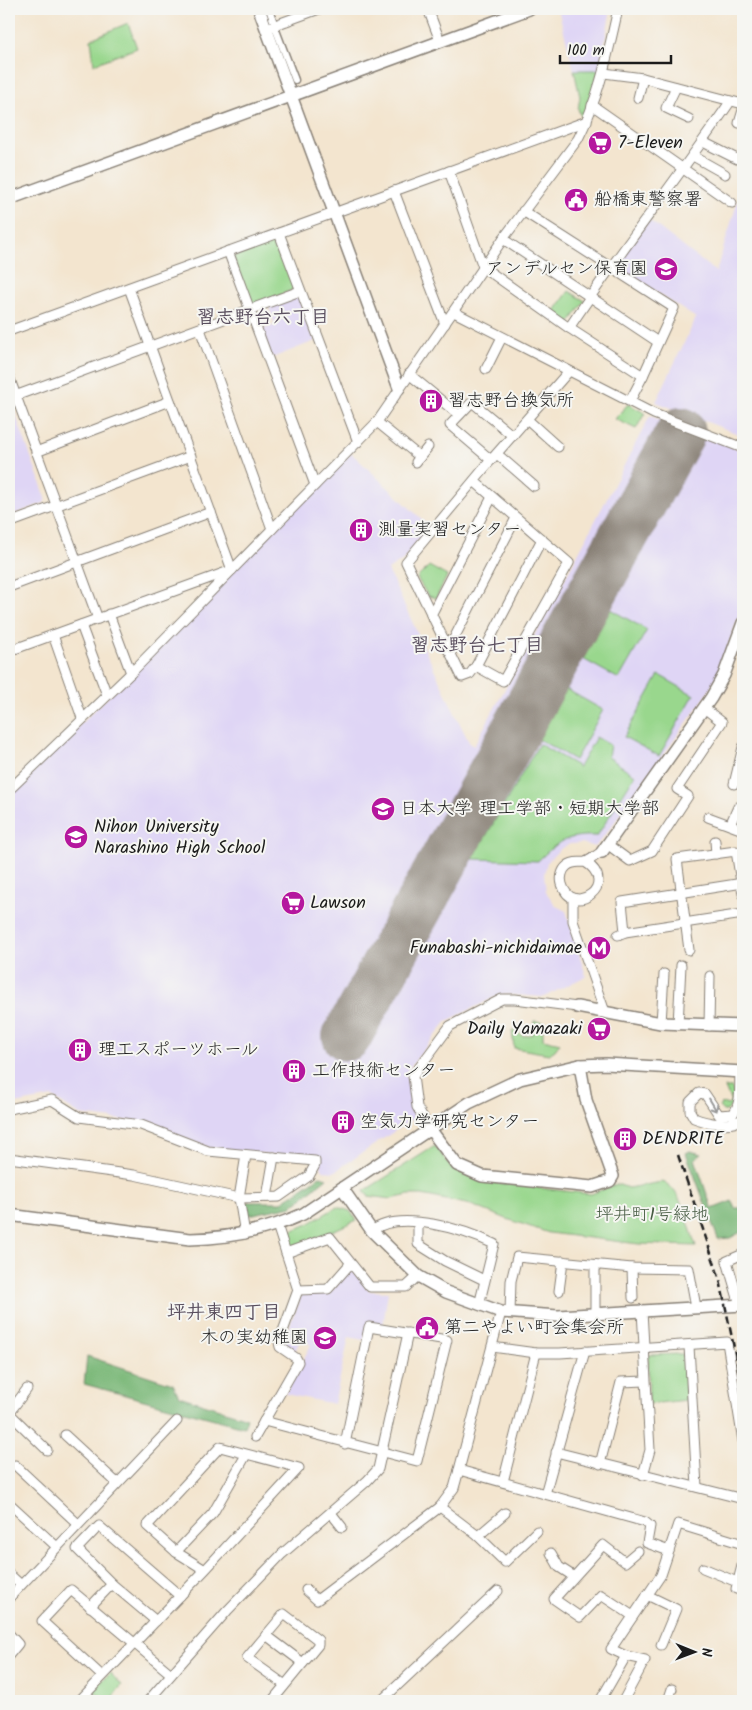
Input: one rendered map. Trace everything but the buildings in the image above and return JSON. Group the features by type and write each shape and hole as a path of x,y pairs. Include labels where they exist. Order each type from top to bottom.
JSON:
{"street":[{"path":"259,9 272,26 295,80"},
{"path":"269,9 291,95 399,388"},
{"path":"272,26 319,9"},
{"path":"428,9 440,41"},
{"path":"9,199 529,9"},
{"path":"9,790 131,673 377,422 454,312 502,239 578,139 587,121 604,72 618,9"},
{"path":"604,72 643,78 743,104"},
{"path":"638,98 643,78"},
{"path":"676,87 666,108 689,119"},
{"path":"569,328 610,266 693,156 730,102"},
{"path":"592,105 732,203"},
{"path":"739,123 743,110"},
{"path":"9,332 587,121"},
{"path":"703,142 737,159"},
{"path":"693,156 725,174"},
{"path":"449,171 483,268 569,328 643,376"},
{"path":"394,191 445,324"},
{"path":"523,211 674,308 631,399"},
{"path":"279,233 358,442"},
{"path":"502,239 658,342"},
{"path":"228,251 315,485"},
{"path":"128,288 232,570"},
{"path":"15,396 300,291"},
{"path":"454,312 654,414 743,448"},
{"path":"200,328 272,529"},
{"path":"486,369 502,337"},
{"path":"542,539 476,666 470,674 462,677 406,562 569,371"},
{"path":"409,374 460,415"},
{"path":"9,377 98,619"},
{"path":"36,452 170,401"},
{"path":"513,436 472,402 450,425 534,486"},
{"path":"528,420 558,447"},
{"path":"377,422 418,460 428,447"},
{"path":"9,523 191,456"},
{"path":"474,481 569,563 503,681 476,666"},
{"path":"431,615 492,497"},
{"path":"9,587 211,512"},
{"path":"448,650 516,518"},
{"path":"9,652 232,570"},
{"path":"109,614 131,673"},
{"path":"594,868 604,848 704,708 724,675 743,623"},
{"path":"81,625 107,695"},
{"path":"53,635 82,718"},
{"path":"604,848 630,861 652,851 688,796 677,789 722,722 704,708"},
{"path":"734,784 740,773 743,747"},
{"path":"730,825 738,807"},
{"path":"708,817 743,830"},
{"path":"715,841 716,854"},
{"path":"585,862 604,848"},
{"path":"689,950 677,859 736,851 743,894"},
{"path":"574,862 585,862 594,868 598,874 594,893 585,899 573,898 567,895 564,889 561,881 563,872 574,862"},
{"path":"742,883 622,902 622,933 743,914"},
{"path":"573,898 573,921 605,1012"},
{"path":"678,1025 681,966"},
{"path":"661,1023 664,974"},
{"path":"709,1026 710,976"},
{"path":"580,1065 586,1100 613,1176 610,1181 592,1187 482,1176 457,1165 430,1129 417,1107 412,1076 450,1026 502,999 577,1007 678,1025 743,1026"},
{"path":"9,1215 190,1239 246,1234 277,1225 303,1214 469,1103 504,1086 536,1074 580,1065 631,1064 742,1072 739,1101 733,1114 719,1115 705,1094 699,1093 690,1102 690,1111 694,1118 700,1121 733,1123 739,1122 743,1118"},
{"path":"9,1109 52,1100 79,1117 141,1126 208,1151 315,1161 315,1165 309,1176 279,1197 239,1198 134,1175 9,1158"},
{"path":"246,1155 239,1198 246,1234"},
{"path":"267,1197 274,1157"},
{"path":"342,1188 372,1232 418,1276 446,1292 479,1305 505,1312 551,1316 742,1305 739,1285 727,1261 743,1254"},
{"path":"372,1232 380,1225 418,1223 468,1232 494,1244 479,1305"},
{"path":"418,1223 418,1244 445,1261 484,1280"},
{"path":"255,1437 298,1362 296,1358 280,1347 280,1342 298,1290 277,1225"},
{"path":"286,1254 330,1237 370,1288 406,1287 418,1276"},
{"path":"306,1590 317,1600 440,1507 454,1488 492,1347 505,1312 517,1257 632,1268 689,1269 696,1307"},
{"path":"559,1291 563,1262"},
{"path":"298,1290 328,1289 350,1264"},
{"path":"595,1265 595,1314"},
{"path":"632,1268 633,1298"},
{"path":"642,1311 650,1450 643,1475"},
{"path":"264,1421 345,1444 417,1461 446,1340 369,1327 345,1444"},
{"path":"148,1701 170,1674 282,1554 331,1513 378,1469 408,1333"},
{"path":"492,1347 536,1353 689,1346 726,1342 743,1441"},
{"path":"689,1346 697,1487"},
{"path":"545,1494 585,1351"},
{"path":"503,1482 536,1353"},
{"path":"600,1464 621,1382 645,1381"},
{"path":"27,1389 9,1413 47,1450"},
{"path":"9,1598 20,1584 177,1422"},
{"path":"65,1435 117,1483"},
{"path":"79,1701 205,1570 299,1468 220,1447 147,1526 176,1552 205,1570"},
{"path":"556,1452 743,1499"},
{"path":"176,1552 213,1513 246,1455"},
{"path":"15,1464 78,1524"},
{"path":"459,1470 645,1522 650,1526 646,1543 668,1551"},
{"path":"9,1503 57,1547"},
{"path":"440,1507 478,1536 505,1562 537,1530"},
{"path":"478,1536 505,1512"},
{"path":"331,1513 342,1527"},
{"path":"623,1701 645,1660 626,1656 612,1649 660,1575 678,1524 743,1544"},
{"path":"156,1621 112,1584 76,1549 99,1526 180,1596"},
{"path":"634,1616 601,1595 580,1617 554,1599 603,1545 625,1562 638,1551"},
{"path":"551,1553 559,1567 573,1576"},
{"path":"743,1562 736,1588 743,1591"},
{"path":"703,1568 737,1582"},
{"path":"9,1574 20,1584"},
{"path":"90,1606 112,1584"},
{"path":"102,1676 42,1621 71,1590 170,1674"},
{"path":"381,1701 498,1591"},
{"path":"647,1596 676,1609 661,1645"},
{"path":"272,1701 318,1645 318,1640 284,1614 247,1658 284,1685"},
{"path":"9,1634 18,1644 9,1655"},
{"path":"266,1635 303,1663"},
{"path":"600,1701 626,1656"},
{"path":"668,1701 672,1689"}],"shaded area":[{"path":"558,9 611,9 599,70 574,70"},
{"path":"743,184 743,440 738,434 656,402 696,318 615,266 649,220 716,272"},
{"path":"296,296 299,298 315,341 272,358 261,330 275,325 269,307"},
{"path":"9,397 46,498 44,503 9,516"},
{"name":"日本大学 理工学部・短期大学部","path":"650,416 743,451 743,603 718,675 706,696 611,827 595,847 582,843 570,844 560,849 547,862 544,874 546,892 556,906 566,911 586,976 544,997 501,994 447,1021 406,1072 414,1118 334,1172 324,1171 317,1159 209,1148 140,1122 80,1115 52,1097 9,1105 9,796 351,453 429,526 404,559 388,570 457,718 470,744 474,746 558,592"},
{"name":"木の実幼稚園","path":"349,1270 353,1270 370,1291 388,1292 383,1326 368,1324 364,1340 349,1337 334,1404 285,1394 311,1345 301,1339 294,1353 285,1347 283,1343 302,1293 329,1294"}],"green space":[{"path":"128,23 137,48 94,64 91,39"},
{"path":"574,70 599,70 591,99 584,114 581,116 578,109 580,97"},
{"path":"278,240 295,287 293,290 253,305 250,303 233,257"},
{"path":"569,291 585,301 568,325 552,315"},
{"path":"628,404 645,413 636,429 615,419"},
{"path":"429,566 447,576 436,598 428,596 417,578"},
{"path":"610,609 647,630 619,679 583,659"},
{"path":"659,675 694,695 659,756 624,737"},
{"path":"566,689 603,710 575,760 538,739"},
{"path":"596,737 610,745 608,757 635,775 597,836 564,840 538,861 473,859 539,744 579,767"},
{"path":"534,1021 543,1022 543,1039 560,1043 549,1054 514,1048 512,1030 524,1036 533,1034"},
{"path":"725,1088 732,1088 734,1098 729,1109 723,1111 719,1107 722,1103 728,1105 731,1102"},
{"name":"坪井町1号緑地","path":"435,1146 452,1168 480,1181 591,1194 617,1184 628,1188 662,1182 669,1185 679,1199 696,1246 639,1244 549,1233 471,1205 422,1195 409,1195 391,1199 368,1196 364,1191"},
{"path":"690,1151 702,1154 695,1159 712,1209 732,1201 735,1208 743,1208 743,1231 730,1238 718,1239 686,1153"},
{"path":"320,1176 327,1178 292,1206 249,1215 247,1202 282,1202"},
{"path":"337,1207 350,1211 357,1220 289,1250 284,1234 308,1224"},
{"path":"683,1354 686,1400 649,1404 648,1355"},
{"path":"87,1356 173,1384 179,1396 247,1418 244,1427 84,1384"},
{"path":"110,1673 122,1685 109,1701 106,1701 93,1690"}],"runway":[{"path":"347,1036 681,432"}],"railway":[{"path":"678,1155 720,1280 743,1391"}],"place":[{"name":"7-Eleven","path":"600,143"},
{"name":"船橋東警察署","path":"576,200"},
{"name":"アンデルセン保育園","path":"666,269"},
{"name":"習志野台換気所","path":"431,401"},
{"name":"測量実習センター","path":"361,530"},
{"name":"日本大学 理工学部・短期大学部","path":"383,809"},
{"name":"Nihon University Narashino High School","path":"76,837"},
{"name":"Lawson","path":"293,903"},
{"name":"Funabashi-nichidaimae","path":"599,948"},
{"name":"Daily Yamazaki","path":"599,1029"},
{"name":"理工スポーツホール","path":"80,1050"},
{"name":"工作技術センター","path":"294,1071"},
{"name":"空気力学研究センター","path":"343,1122"},
{"name":"DENDRITE","path":"625,1139"},
{"name":"第二やよい町会集会所","path":"427,1328"},
{"name":"木の実幼稚園","path":"325,1338"}],"district":[{"name":"習志野台六丁目","path":"263,318"},
{"name":"習志野台七丁目","path":"477,646"},
{"name":"坪井東四丁目","path":"224,1313"}]}
